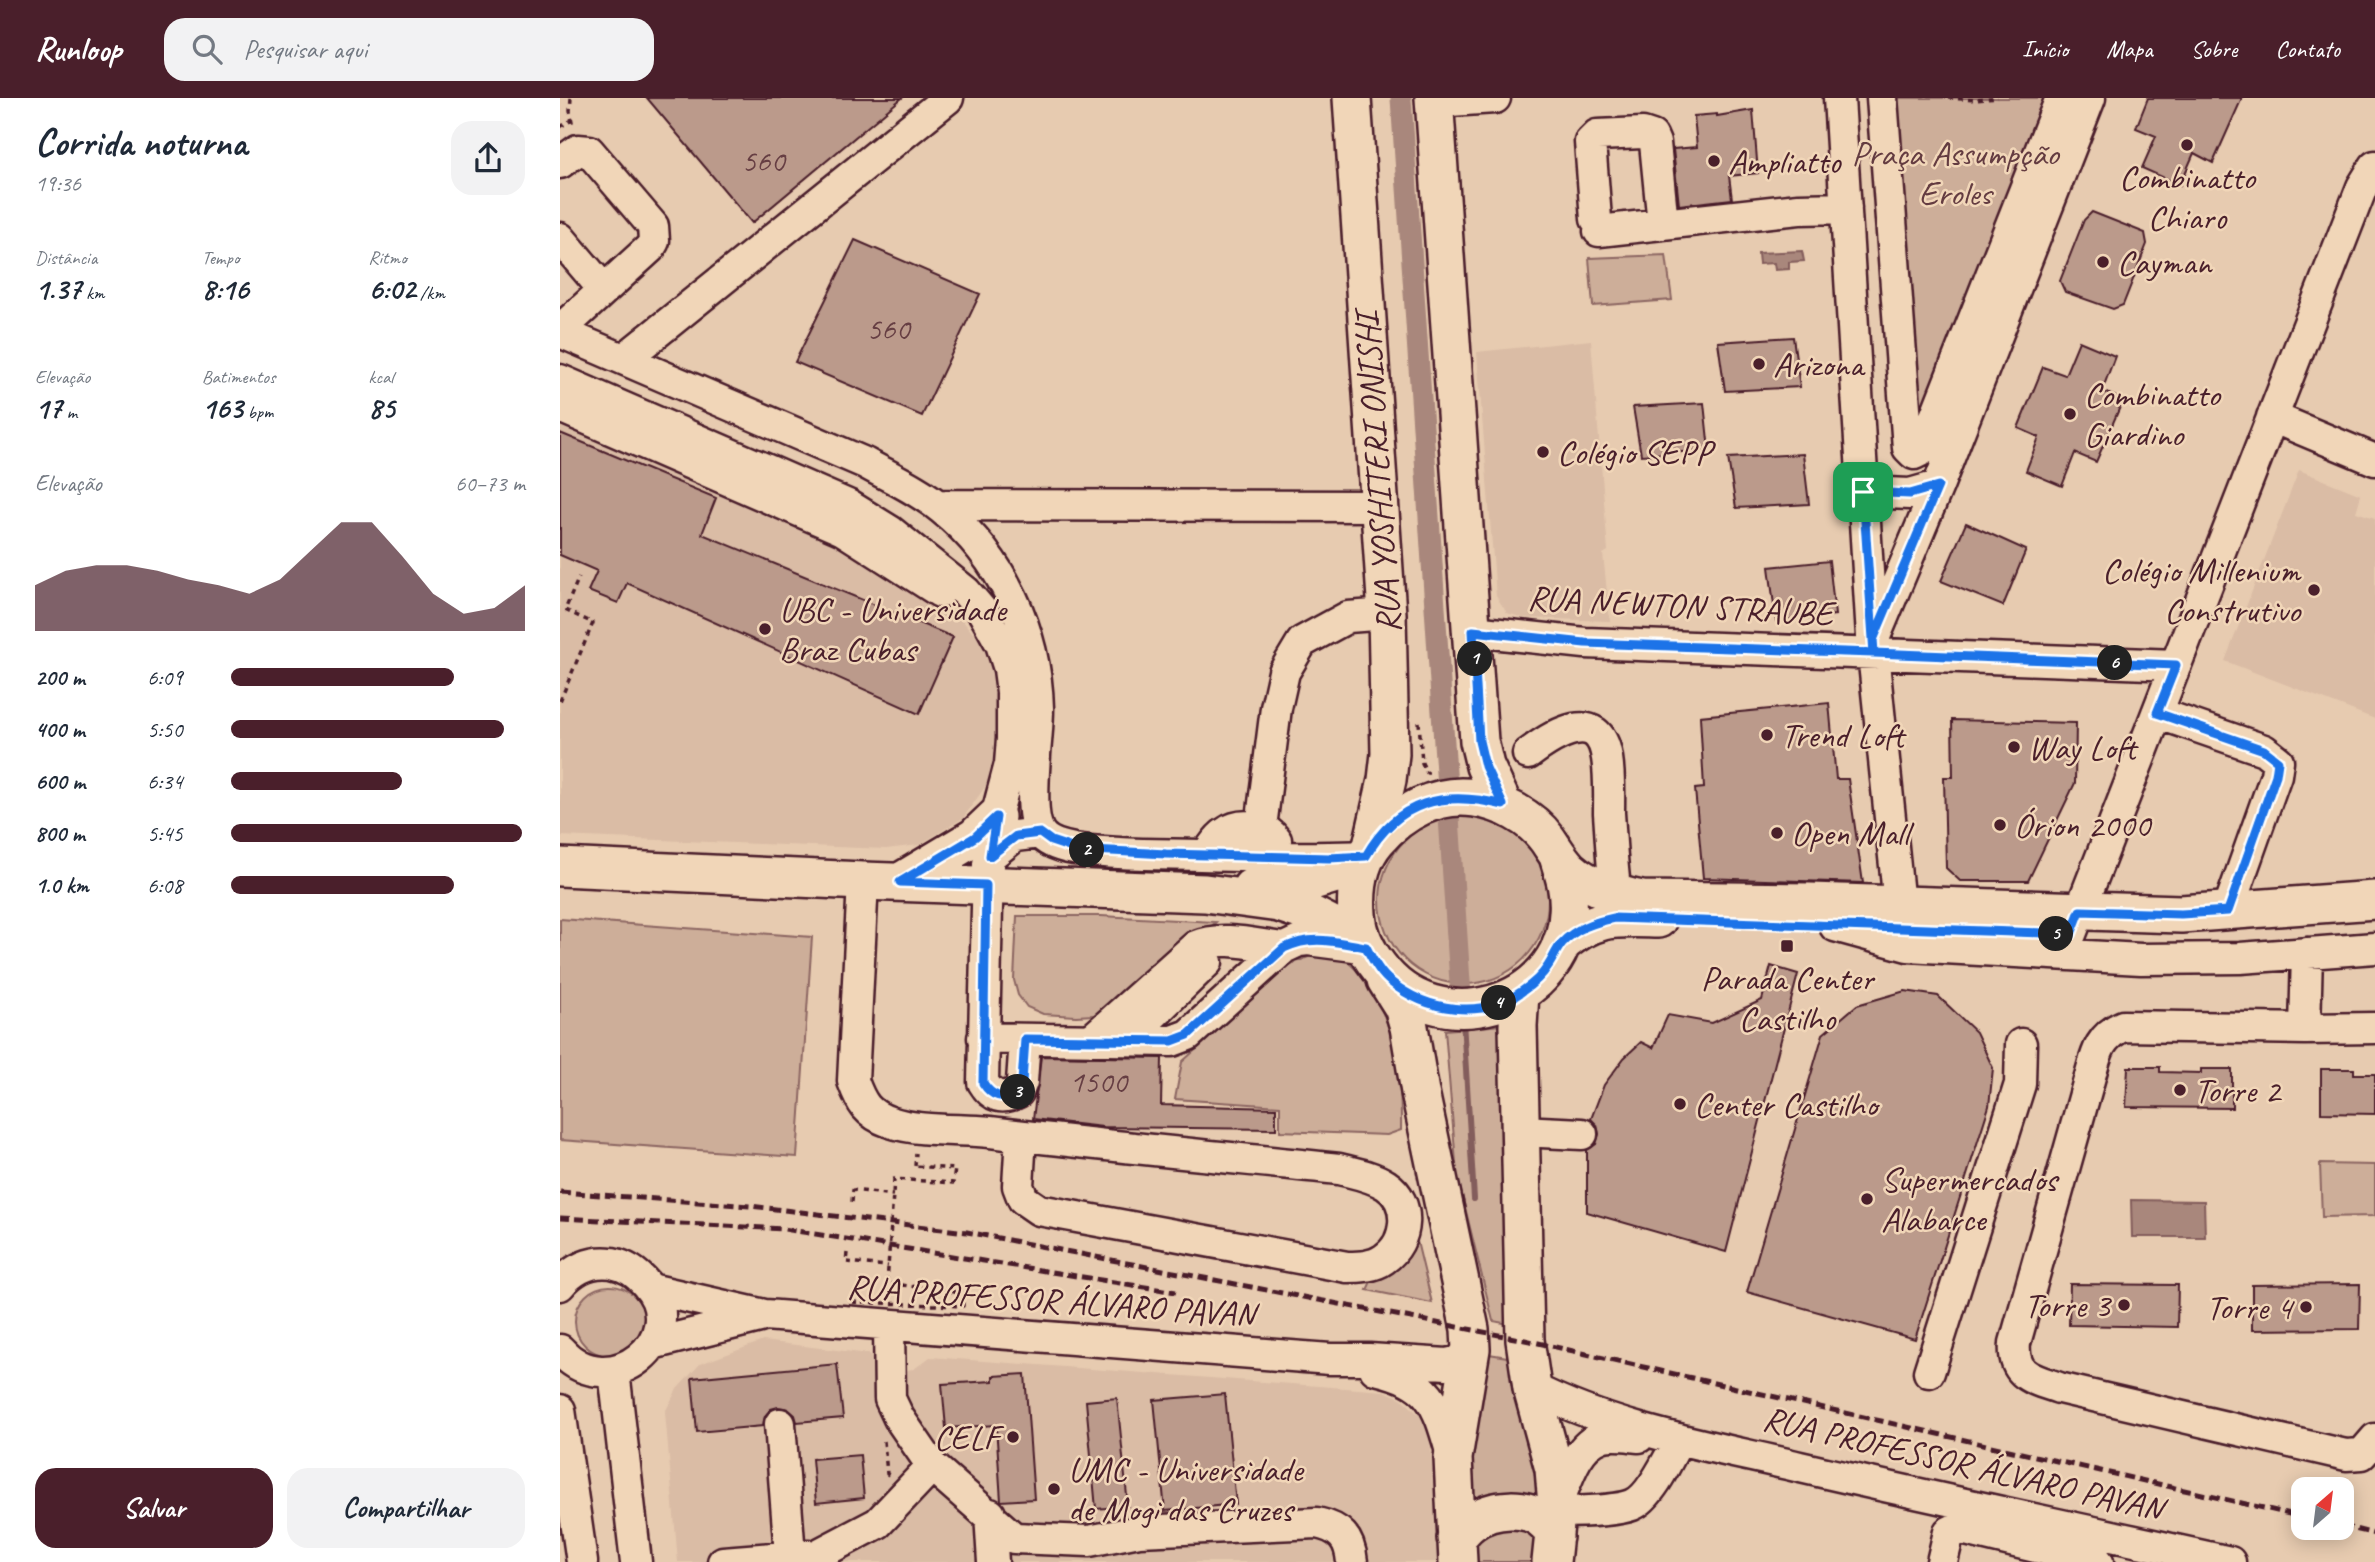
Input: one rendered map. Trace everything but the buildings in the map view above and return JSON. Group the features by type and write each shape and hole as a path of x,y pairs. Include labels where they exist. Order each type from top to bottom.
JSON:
{"main road":[{"name":"RUA YOSHITERI ONISHI","path":"1352,98 1381,506 1390,754 1387,780 1367,856"},
{"path":"1434,100 1479,741 1485,766 1503,805"},
{"path":"1457,1550 1452,1458 1471,1349 1470,1329 1409,1027 1403,1007 1367,949 1357,924 1356,895 1367,856 1391,823 1416,807 1448,798 1474,798 1503,805 1529,820 1545,836 1569,869 1616,895 1642,900 1899,905 2075,923 2150,937 2375,922"},
{"path":"900,882 975,837 996,817"},
{"path":"1205,893 1306,883 1367,856"},
{"path":"560,866 900,882 988,871 1279,903 1307,912 1367,949 1389,981 1418,1000 1452,1010 1488,1007 1520,993 1546,970 1561,944 1569,915 1567,885 1558,856"},
{"path":"1561,944 1590,923 1614,918 1835,926 2075,923 2375,900"},
{"path":"1520,993 1518,1026 1525,1340 1532,1388 1554,1469 1555,1529"},
{"path":"1457,1550 1473,1521 1501,1511 1518,1510 1536,1515 1555,1529"}],"street":[{"path":"624,359 948,98"},
{"path":"1434,100 1495,98"},
{"path":"1839,98 1873,647 1899,905"},
{"path":"1882,98 1908,448 1914,454 1922,450 2061,98"},
{"path":"1873,647 2090,98"},
{"path":"1663,224 1655,143 1652,136 1643,133 1597,135 1590,142 1597,225 1663,224 1799,209 1846,208"},
{"path":"569,156 589,151 594,155 653,226 655,234 650,248 560,331 874,468 937,505 969,534 1003,578 1020,613 1035,676 1038,708 1034,800 1040,833 1051,841 1075,849 1206,855 1367,856"},
{"path":"2075,923 2362,187 2375,166"},
{"path":"560,239 604,290"},
{"path":"560,380 920,554 966,592 994,630 1009,669 1013,707 1010,764 996,817 988,871 983,1083 989,1092 998,1097 1009,1097 1018,1092 1022,1082 1025,1039"},
{"path":"560,407 848,519"},
{"path":"2272,418 2375,460"},
{"path":"848,519 859,484 874,468"},
{"path":"1863,492 1910,494 1938,486"},
{"path":"937,505 1381,506"},
{"path":"1261,828 1276,708 1284,672 1302,642 1348,617 1387,614"},
{"name":"RUA NEWTON STRAUBE","path":"1473,631 1585,643 1873,647 2176,665"},
{"path":"2157,713 2264,750 2278,761 2276,775 2228,911"},
{"path":"1528,754 1550,737 1571,729 1579,728 1594,733 1602,741 1607,758 1611,858 1616,895"},
{"path":"1206,855 1227,831 1244,827 1261,828 1271,832 1283,856"},
{"path":"988,871 1016,836 1040,833"},
{"path":"863,881 853,1081 861,1103 873,1113 891,1122 1339,1169 1369,1176 1388,1186 1401,1202 1405,1214 1403,1233 1395,1248 1384,1259 1366,1267 1347,1267 1039,1210 1023,1199 1018,1186 1021,1136"},
{"path":"1835,926 1908,946 2153,959 2240,958 2375,948"},
{"path":"1091,1040 1196,946 1210,942 1227,942 1271,947 1308,940 1367,949"},
{"path":"1128,1040 1227,942"},
{"path":"983,1038 1164,1041 1188,1035 1271,947"},
{"path":"2305,1029 2307,953"},
{"path":"2375,1028 2123,1027 2103,1039 2089,1080 2013,1358 2020,1370 2031,1378 2059,1388 2346,1455 2362,1454 2375,1439"},
{"path":"1930,1372 2020,1084 2021,1044"},
{"path":"1520,1130 1582,1134"},
{"path":"561,1353 577,1365 595,1371 614,1371 636,1361 652,1344 659,1316 651,1289 638,1274 622,1265 603,1262 584,1266 562,1279"},
{"name":"RUA PROFESSOR ÁLVARO PAVAN","path":"651,1289 765,1315 1331,1359 1447,1364 1459,1361 1471,1349"},
{"name":"RUA PROFESSOR ÁLVARO PAVAN","path":"652,1344 765,1315"},
{"path":"889,1326 890,1399 898,1418 932,1466 990,1514 1014,1538 1089,1541 1152,1530 1317,1523 1341,1531 1347,1539 1353,1562"},
{"name":"RUA PROFESSOR ÁLVARO PAVAN","path":"1331,1359 1393,1373 1419,1385 1441,1418 1452,1458"},
{"path":"614,1371 636,1562"},
{"name":"RUA PROFESSOR ÁLVARO PAVAN","path":"1532,1388 1580,1409 1679,1439 2230,1562"},
{"path":"560,1410 582,1562"},
{"path":"780,1424 808,1558"},
{"name":"RUA PROFESSOR ÁLVARO PAVAN","path":"1555,1529 1582,1451 1600,1437 1679,1439"},
{"path":"1555,1529 1583,1512 1632,1505 1653,1485 1679,1439"},
{"path":"723,1562 808,1558 878,1523 932,1466"},
{"path":"990,1514 993,1562"},
{"path":"1942,1562 1949,1532 1957,1528 2098,1562"}],"path":[{"path":"569,156 571,98"},
{"path":"1948,98 1998,98"},
{"path":"560,127 572,120"},
{"path":"560,702 593,623 562,610 579,577"},
{"path":"1419,721 1422,762 1427,773 1437,772"},
{"path":"852,1302 962,1306 962,1293 887,1283 894,1179 953,1183 955,1168 915,1166"},
{"path":"852,1202 853,1190 893,1195"},
{"path":"847,1253 846,1262 888,1266"}],"shaded area":[{"path":"1802,251 1804,261 1789,262 1789,269 1775,270 1774,263 1759,264 1758,253"},
{"name":"Colégio SEPP","path":"1591,340 1608,551 1603,554 1610,621 1524,618 1507,613 1496,596 1477,352"},
{"name":"UBC - Universidade Braz Cubas","path":"560,416 826,530 955,612 985,647 1005,714 997,770 963,818 919,845 886,849 560,836"},
{"name":"Colégio Millenium Construtivo","path":"2299,470 2361,495 2356,512 2375,518 2375,719 2225,661"},
{"path":"2131,1200 2204,1201 2205,1237 2132,1237"},
{"name":"UMC - Universidade de Mogi das Cruzes","path":"763,1341 869,1354 881,1373 914,1369 930,1357 1384,1391 1401,1398 1428,1423 1444,1562 678,1562 665,1412 677,1389 700,1364"}],"green space":[{"name":"Praça Assumpção Eroles","path":"1874,98 2065,98 1921,463"},
{"path":"1666,255 1672,300 1593,306 1589,258"},
{"path":"1464,816 1496,822 1523,841 1542,868 1548,900 1542,932 1523,959 1496,978 1464,984 1432,978 1405,959 1386,932 1380,900 1386,868 1405,841 1432,822"},
{"path":"1017,916 1101,916 1216,922 1111,1014 1076,1016 1043,1014 1027,1007 1018,995 1014,980"},
{"path":"560,919 812,937 797,1157 560,1140"},
{"path":"1313,955 1335,955 1344,959 1370,988 1380,1007 1394,1046 1398,1067 1401,1130 1387,1135 1280,1131 1280,1106 1175,1099 1182,1062 1289,965"},
{"path":"1502,1025 1509,1324 1493,1321 1457,1175 1445,1030"},
{"path":"2320,1164 2375,1165 2375,1216 2322,1217"},
{"path":"1412,1221 1432,1303 1367,1290 1374,1275"},
{"path":"603,1286 617,1286 630,1292 639,1301 645,1321 643,1334 635,1346 617,1356 603,1356 590,1350 581,1341 575,1328 575,1314 581,1301 590,1292"},
{"path":"1483,1353 1513,1358 1545,1503 1465,1508"},
{"path":"1506,1528 1532,1531 1542,1545 1541,1562 1472,1562 1471,1548 1475,1544 1487,1535"}],"waterway":[{"path":"1401,98 1461,997"},
{"path":"1463,1021 1474,1199"}],"railway":[{"path":"560,1192 751,1206 967,1232 1525,1340 2291,1514"},
{"path":"560,1218 784,1229 1176,1292"},
{"path":"2354,1529 2375,1534"}],"place":[{"name":"Combinatto Chiaro","path":"2187,145"},
{"name":"Ampliatto","path":"1714,161"},
{"name":"Cayman","path":"2103,262"},
{"name":"Arizona","path":"1759,364"},
{"name":"Combinatto Giardino","path":"2070,414"},
{"name":"Colégio SEPP","path":"1543,452"},
{"name":"Colégio Millenium Construtivo","path":"2314,590"},
{"name":"UBC - Universidade Braz Cubas","path":"765,629"},
{"name":"Trend Loft","path":"1767,735"},
{"name":"Way Loft","path":"2014,747"},
{"name":"Órion 2000","path":"2000,825"},
{"name":"Open Mall","path":"1777,833"},
{"name":"Parada Center Castilho","path":"1787,946"},
{"name":"Torre 2","path":"2180,1090"},
{"name":"Center Castilho","path":"1680,1104"},
{"name":"Supermercados Alabarce","path":"1867,1199"},
{"name":"Torre 3","path":"2124,1305"},
{"name":"Torre 4","path":"2306,1307"},
{"name":"CELF","path":"1013,1437"},
{"name":"UMC - Universidade de Mogi das Cruzes","path":"1054,1489"}],"route":[{"path":"1863,492 1874,653 1585,643 1473,631 1479,741 1485,766 1503,805 1474,798 1448,798 1416,807 1391,823 1366,856 1329,858 1075,849 1061,846 1040,833 1016,836 990,856 996,817 975,837 900,882 986,885 983,1083 989,1092 998,1097 1009,1097 1018,1092 1022,1082 1025,1039 1172,1041 1188,1035 1284,948 1299,941 1331,941 1366,947 1389,981 1418,1000 1452,1010 1488,1007 1520,993 1546,970 1561,944 1573,934 1590,923 1614,918 2071,934 2080,911 2181,914 2228,911 2276,775 2278,761 2264,750 2157,713 2176,665 1874,653 1873,640 1938,486 1910,494 1863,492"}]}
